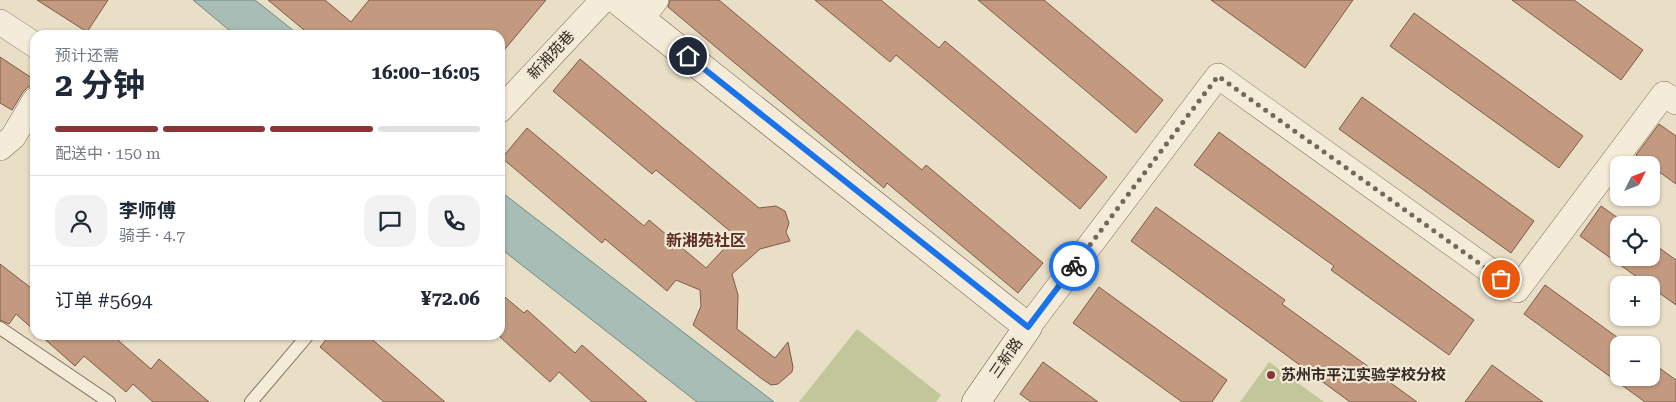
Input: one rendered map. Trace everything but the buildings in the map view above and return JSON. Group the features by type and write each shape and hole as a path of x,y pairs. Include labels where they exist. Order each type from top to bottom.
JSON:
{"street":[{"name":"新湘苑巷","path":"505,105 603,0"},
{"name":"三新路","path":"618,0 649,9 1028,327 976,402"},
{"path":"0,22 30,42"},
{"path":"1028,327 1218,76 1517,290 1664,94 1676,102"},
{"path":"0,148 13,137 30,108"}],"lane":[{"path":"0,328 109,402"},
{"path":"251,402 304,340"}],"green space":[{"path":"857,329 941,395 936,402 799,402"},
{"path":"1269,362 1324,402 1240,402"}],"water":[{"path":"193,0 255,0 293,30 229,30"},
{"path":"505,195 774,402 697,402 505,252"}],"way so far":[{"path":"1074,266 1218,76 1501,279"}],"place":[{"name":"苏州市平江实验学校分校","path":"1271,375"}],"district":[{"name":"新湘苑社区","path":"706,240"}],"route":[{"path":"688,56 1028,327 1074,266"}]}
